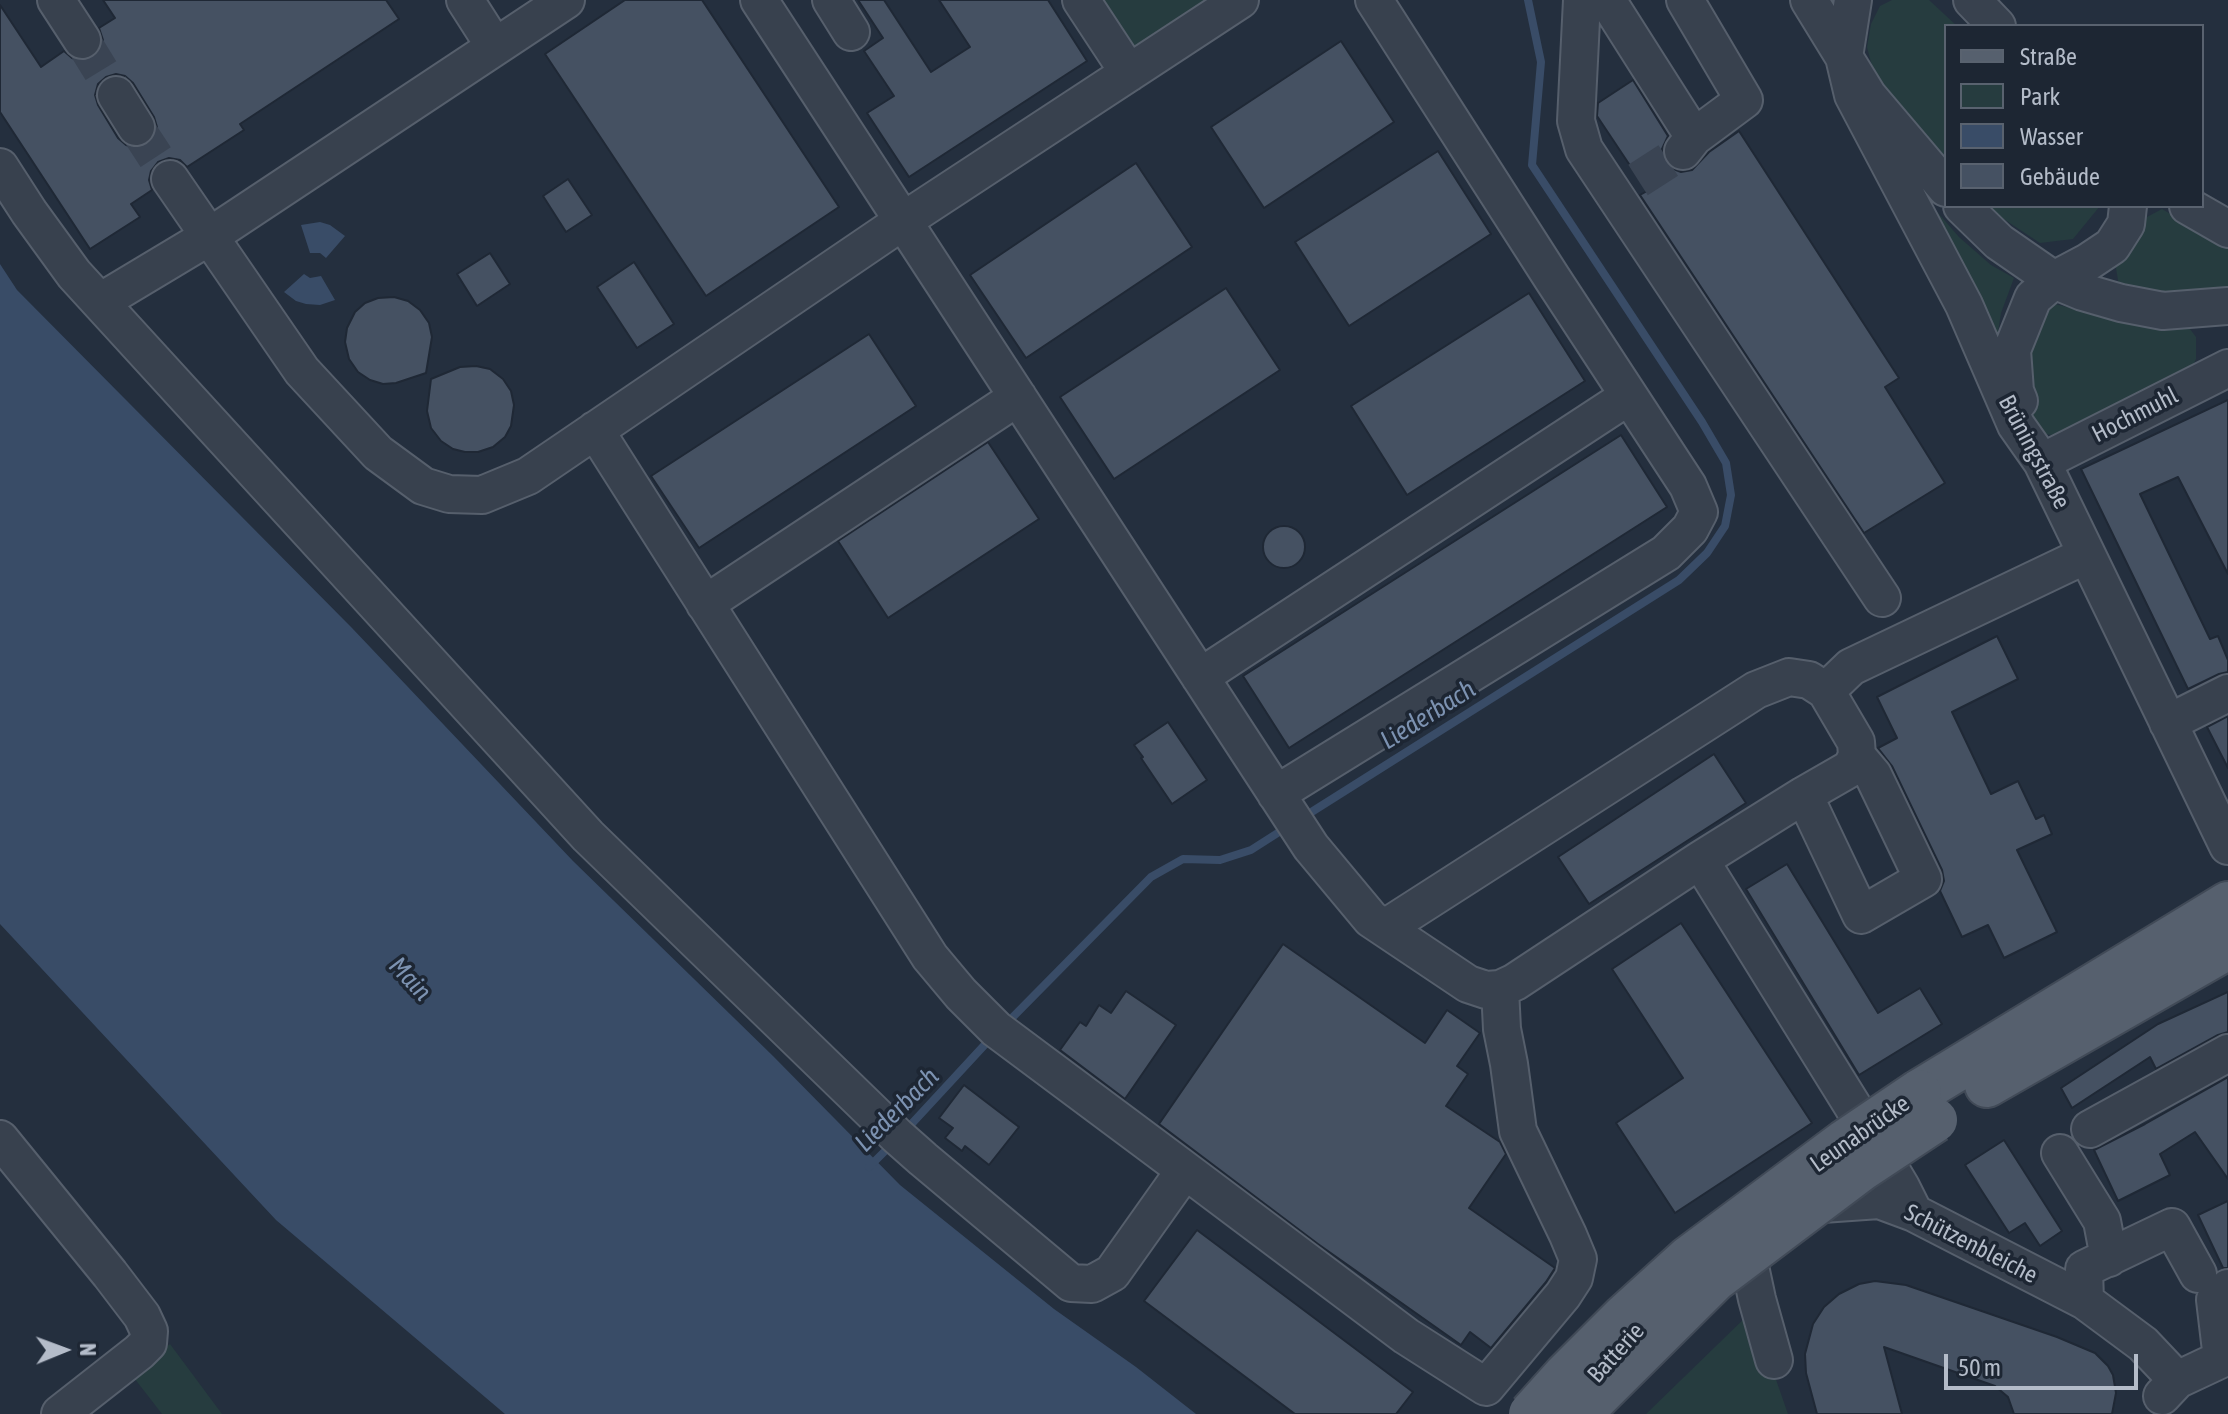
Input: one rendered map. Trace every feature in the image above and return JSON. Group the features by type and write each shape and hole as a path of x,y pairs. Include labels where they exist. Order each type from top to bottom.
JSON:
{"main road":[{"name":"Leunabrücke","path":"1578,1414 1715,1279 1861,1169 1927,1106 2228,904"},
{"name":"Leunabrücke","path":"1531,1414 1615,1326 1688,1259 1845,1142 1992,1082 2228,947"}],"street":[{"path":"56,0 82,40"},
{"path":"465,0 495,47"},
{"path":"100,302 210,236 566,0"},
{"path":"759,0 1311,847 1371,919 1468,984 1486,990 1500,989 1700,860 1851,768 1857,756 1856,742 1826,691 1809,680 1789,677 1756,690 1385,928"},
{"path":"831,0 851,32"},
{"path":"1081,0 1129,73"},
{"path":"170,179 302,371 378,453 423,486 449,494 482,495 528,476 903,221 1240,0"},
{"path":"1276,794 1666,553 1690,529 1699,512 1688,486 1374,0"},
{"path":"1582,0 1576,121 1584,149 1626,188 1882,598"},
{"path":"1607,0 1689,144 1744,100 1685,0"},
{"path":"1809,0 1868,96 1944,186"},
{"path":"1844,57 1853,0"},
{"path":"1972,0 1995,24"},
{"name":"Brüningstraße","path":"1844,57 1853,95 1964,305 2016,425 2042,462 2228,846"},
{"path":"116,95 136,127"},
{"path":"0,167 74,274 588,836 923,1159 1071,1283 1092,1284 1112,1273 1185,1170"},
{"path":"1964,208 1999,242 2054,280 2083,292 2163,311 2228,306"},
{"path":"2042,462 2015,391 2012,350 2033,298 2054,280 2112,246 2126,224 2128,208"},
{"path":"2191,208 2228,229"},
{"name":"Hochmuhl","path":"2042,462 2228,368"},
{"path":"1200,677 1629,396"},
{"path":"705,604 1018,397"},
{"path":"595,430 930,957 961,994 996,1029 1406,1336 1486,1387 1563,1295 1574,1278 1578,1259 1518,1131 1502,1029 1500,989"},
{"path":"1826,691 1851,667 2086,555"},
{"path":"2168,723 2228,693"},
{"path":"1804,795 1861,915 1923,879 1873,775 1857,756"},
{"path":"1700,860 1852,1105 1914,1213"},
{"path":"2090,1129 2228,1053"},
{"path":"0,1139 126,1295 149,1331 148,1343 139,1352 60,1414"},
{"path":"2060,1153 2102,1221 2109,1258"},
{"name":"Schützenbleiche","path":"1666,1298 1751,1227 1811,1204 1879,1200 1914,1213 2085,1301 2143,1344 2169,1388 2225,1358"},
{"path":"2085,1301 2084,1269 2172,1227 2213,1281 2225,1358"},
{"path":"1743,1234 1774,1360"},
{"name":"Batterie","path":"1578,1414 1584,1387 1666,1298"}],"green space":[{"path":"1102,0 1221,0 1138,54"},
{"path":"1892,0 1929,0 1955,24 1944,24 1944,164 1876,82 1867,47 1871,24 1880,6"},
{"path":"1932,206 1959,237 1991,265 2014,278 2001,313 1996,345"},
{"path":"1987,208 2098,208 2073,239 2040,243"},
{"path":"2162,209 2228,248 2228,292 2182,295 2119,286 2114,256 2128,227"},
{"path":"2051,303 2090,313 2170,323 2190,329 2196,337 2196,359 2187,377 2084,426 2052,435 2037,433 2024,404 2030,328"},
{"path":"1752,1311 1788,1414 1646,1414"},
{"path":"170,1344 222,1414 162,1414 131,1374"}],"water":[{"path":"320,222 345,236 326,258 320,253 310,253 301,225"},
{"name":"Main","path":"0,264 17,290 352,628 573,861 900,1185 1054,1309 1196,1414 505,1414 276,1220 0,924"},
{"path":"304,274 310,278 321,276 335,300 320,305 306,304 284,292"}],"building":[{"path":"103,0 386,0 399,19 240,124 244,130 187,167 180,160 169,158 158,162 149,180 152,190 131,204 140,217 90,249 0,112 0,5 41,67 64,51 82,61 94,57 103,40 99,28 115,18","holes":["116,74 125,76 133,83 157,127 155,136 146,145 136,148 118,138 95,95 98,84 106,77"]},
{"path":"625,0 702,0 839,207 706,296 545,54"},
{"path":"858,0 884,0 931,72 970,47 939,0 1048,0 1087,61 909,177 867,113 894,96 864,51 883,38"},
{"path":"1341,41 1394,122 1264,208 1211,127"},
{"path":"1633,80 1668,136 1662,149 1664,160 1671,168 1681,172 1692,170 1709,152 1739,131 1899,378 1885,387 1945,483 1864,533 1640,195 1647,191 1597,116 1598,103"},
{"path":"1438,151 1491,234 1349,326 1295,242"},
{"path":"1136,163 1192,247 1026,358 970,275"},
{"path":"568,179 592,215 566,232 543,196"},
{"path":"490,253 510,284 477,306 457,274"},
{"path":"634,262 674,324 637,348 597,287"},
{"path":"1226,288 1280,370 1114,479 1060,397"},
{"path":"1529,293 1585,381 1407,495 1351,406"},
{"path":"394,297 408,301 420,310 429,323 432,337 426,373 383,384 358,372 349,359 345,342 347,328 355,312 365,303 378,298"},
{"path":"869,334 916,406 699,548 651,476"},
{"path":"460,367 490,369 503,379 511,391 514,405 511,426 505,437 493,447 465,452 441,441 431,428 427,411 431,379"},
{"path":"2228,400 2228,574 2178,477 2140,494 2210,639 2218,636 2228,660 2228,672 2188,689 2081,469"},
{"path":"1621,435 1667,507 1289,748 1243,676"},
{"path":"988,442 1039,519 888,618 838,541"},
{"path":"1284,526 1299,532 1305,547 1299,562 1284,568 1269,562 1263,547 1269,532"},
{"path":"1997,636 2018,679 1952,712 1991,794 2018,781 2036,819 2044,815 2052,834 2017,850 2057,932 2004,958 1988,925 1962,937 1940,891 1944,881 1942,870 1892,766 1878,748 1897,738 1877,697"},
{"path":"2228,716 2228,768 2207,727"},
{"path":"1168,722 1207,780 1172,804 1134,745"},
{"path":"1714,754 1746,803 1589,904 1558,857"},
{"path":"1787,864 1878,1013 1920,988 1942,1024 1859,1075 1746,889"},
{"path":"1681,923 1812,1123 1675,1213 1616,1123 1683,1078 1612,969"},
{"path":"1283,944 1425,1043 1447,1010 1480,1033 1457,1066 1468,1074 1446,1106 1500,1142 1506,1154 1469,1208 1555,1268 1491,1348 1470,1332 1461,1345 1318,1244 1159,1124"},
{"path":"1126,991 1176,1025 1125,1099 1060,1050 1080,1022 1086,1026 1099,1005 1111,1013"},
{"path":"2228,992 2228,1032 2156,1069 2150,1057 2072,1108 2061,1088 2158,1024"},
{"path":"2228,1077 2228,1179 2195,1132 2160,1154 2170,1175 2118,1201 2094,1150"},
{"path":"964,1085 1019,1127 989,1165 965,1146 962,1151 945,1138 953,1128 939,1118"},
{"path":"2004,1140 2062,1231 2040,1246 2025,1223 2009,1233 1965,1165"},
{"path":"2228,1201 2228,1268 2223,1268 2198,1215"},
{"path":"1197,1230 1413,1392 1396,1414 1295,1414 1144,1301"},
{"path":"1875,1281 1906,1285 2095,1353 2113,1375 2116,1393 2112,1414 2014,1414 2008,1397 1995,1386 1884,1347 1902,1414 1817,1414 1806,1373 1805,1354 1813,1324 1824,1307 1839,1294 1859,1284"}],"waterway":[{"name":"Liederbach","path":"1302,818 1679,580 1707,553 1725,526 1731,495 1726,463 1532,165 1541,62 1528,0"},
{"name":"Liederbach","path":"1004,1026 1151,877 1183,859 1220,860 1251,850 1287,827"},
{"name":"Liederbach","path":"905,1131 991,1038"},
{"name":"Liederbach","path":"869,1167 893,1143"}],"tunnel":[{"path":"82,40 116,95"},
{"path":"136,127 170,179"},
{"path":"1638,180 1683,151"}]}
